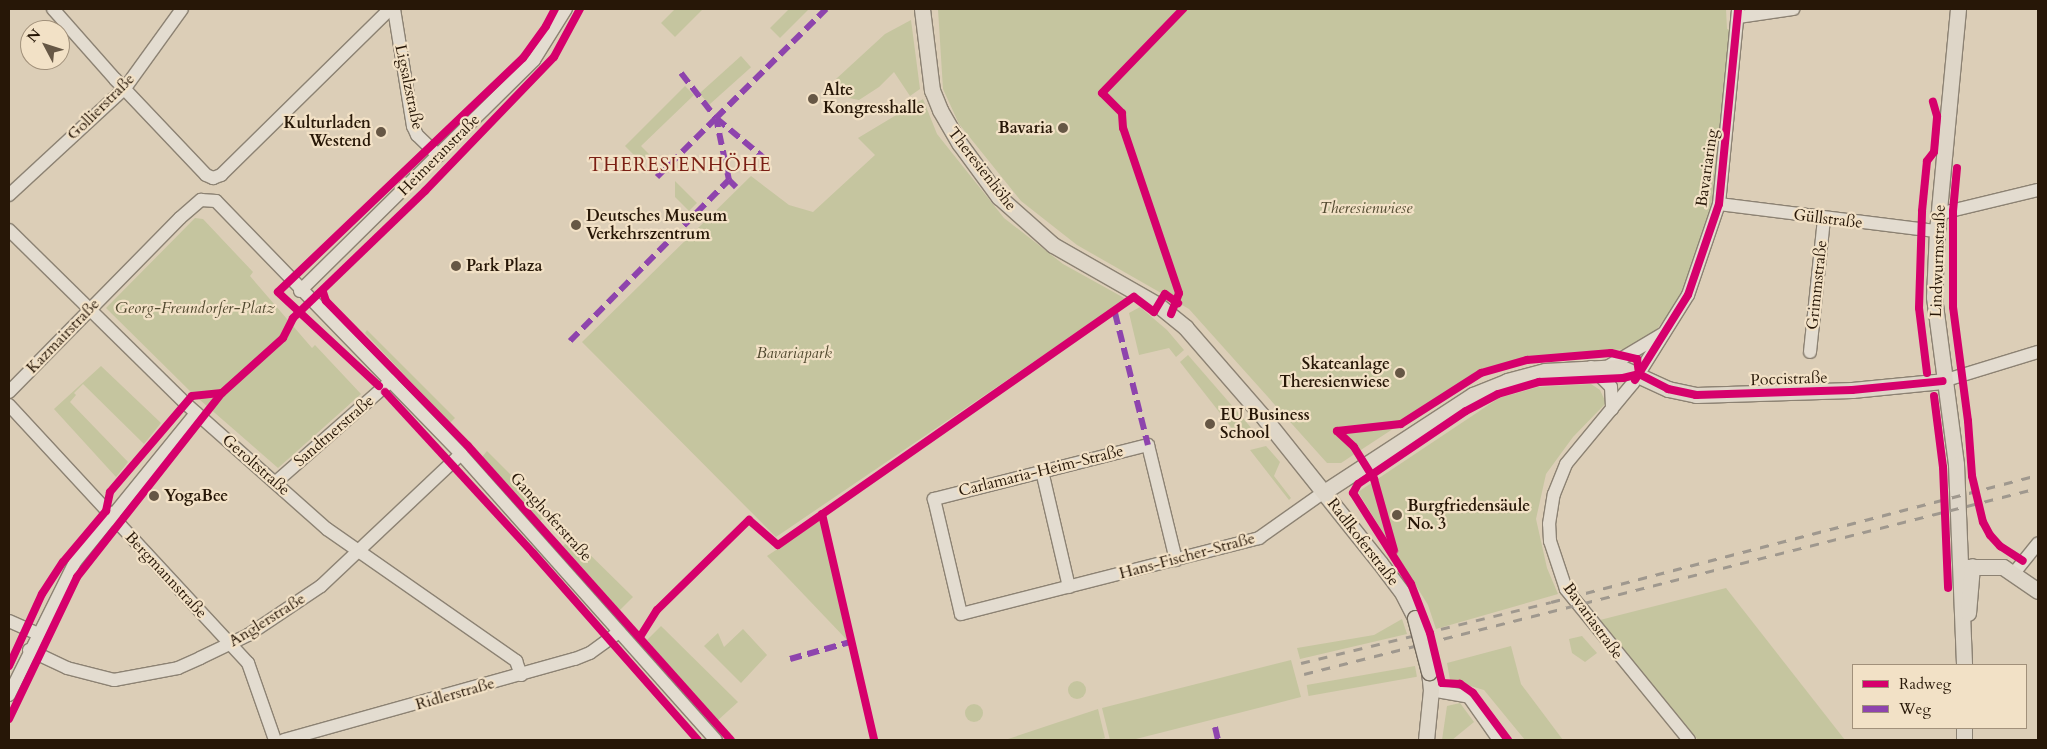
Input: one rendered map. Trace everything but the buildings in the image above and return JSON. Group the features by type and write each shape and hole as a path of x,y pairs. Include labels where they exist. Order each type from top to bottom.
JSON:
{"main road":[{"name":"Theresienhöhe","path":"922,9 932,90 940,110 956,138 999,197 1031,228 1060,250 1171,314 1265,419 1324,492"},
{"name":"Lindwurmstraße","path":"1958,9 1938,214 1934,297 1943,381 1969,566 1964,663"},
{"name":"Hans-Fischer-Straße","path":"1324,492 1473,395 1526,376 1592,367 1609,366 1639,374"},
{"name":"Poccistraße","path":"1639,374 1677,391 1711,395 1852,390 1943,381"},
{"name":"Radlkoferstraße","path":"1324,492 1403,594 1415,618 1431,690"},
{"path":"1969,566 1997,566 2014,573 2038,591"},
{"path":"1426,740 1431,690"}],"street":[{"path":"53,9 206,175 213,178 221,175 392,9"},
{"name":"Gollierstraße","path":"9,195 125,88 182,9"},
{"name":"Ligsalzstraße","path":"392,9 413,126 417,135 440,156"},
{"name":"Heimeranstraße","path":"300,291 440,156 534,60 566,9"},
{"path":"1738,13 1792,9"},
{"name":"Bavariaring","path":"1639,374 1688,295 1719,204 1738,13"},
{"path":"1938,214 2038,190"},
{"name":"Ganghoferstraße","path":"206,199 220,203 300,291 392,380 461,454 716,740"},
{"name":"Kazmairstraße","path":"9,392 170,228 206,199"},
{"name":"Güllstraße","path":"1719,204 1937,231"},
{"name":"Grimmstraße","path":"1810,352 1824,218"},
{"name":"Geroltstraße","path":"9,230 196,413 356,551 516,661 521,675"},
{"name":"Bavariaring","path":"1609,366 1666,332"},
{"path":"1943,381 2038,352"},
{"path":"1592,367 1611,387 1612,409"},
{"name":"Bavariastraße","path":"1639,374 1612,409 1573,453 1559,478 1551,508 1550,541 1566,589 1689,740"},
{"name":"Sandtnerstraße","path":"276,482 392,380"},
{"name":"Bergmannstraße","path":"9,405 248,663 275,740"},
{"path":"9,695 29,650 75,562 196,413"},
{"name":"Carlamaria-Heim-Straße","path":"961,614 934,499 1042,471 1148,445 1176,560"},
{"name":"Anglerstraße","path":"29,650 67,668 114,680 178,668 230,644 321,586 461,454"},
{"path":"1042,471 1069,587"},
{"name":"Hans-Fischer-Straße","path":"961,614 1259,538 1324,492"},
{"path":"2014,573 2038,542"},
{"path":"9,620 38,634"},
{"name":"Ridlerstraße","path":"284,740 521,675 590,653 619,632"},
{"path":"1431,690 1469,697 1500,740"}],"green space":[{"path":"675,9 703,9 675,37 661,23"},
{"path":"789,9 809,9 780,38 770,28"},
{"name":"Theresienwiese","path":"938,9 1726,9 1727,29 1731,30 1713,205 1684,287 1673,309 1651,336 1624,349 1526,359 1472,377 1341,463 1327,463 1189,309 1077,245 1021,201 959,124 943,89"},
{"path":"911,20 920,89 910,96 894,72 879,87 859,100 849,98 836,79 885,34"},
{"path":"741,56 751,67 709,105 699,93"},
{"path":"685,86 694,95 641,146 654,159 637,158 625,146"},
{"name":"Bavariapark","path":"923,99 937,134 1004,218 1063,264 1126,299 776,537 582,342 751,176 789,205 813,212 875,155 858,138"},
{"path":"675,181 697,203 689,211 675,197"},
{"name":"Georg-Freundorfer-Platz","path":"195,218 203,219 253,272 250,276 312,348 315,345 361,394 278,468 192,393 106,308"},
{"path":"1140,307 1167,330 1184,350 1176,357 1169,348 1139,355 1129,313"},
{"path":"367,330 455,418 450,423 365,333"},
{"path":"1188,355 1254,431 1238,436 1180,362"},
{"path":"101,366 161,423 144,444 83,384 74,393 76,395 70,402 128,462 116,477 54,409"},
{"path":"1591,384 1600,390 1606,403 1573,437 1546,474 1536,519 1547,568 1558,594 1436,629 1428,605 1358,492 1499,398 1538,387"},
{"path":"1266,446 1280,462 1274,476 1291,498 1289,500 1250,450"},
{"path":"487,451 549,513 540,521 482,457"},
{"path":"821,520 847,640 767,556"},
{"path":"572,537 633,597 620,610 563,546"},
{"path":"1726,588 1845,740 1698,740 1600,620"},
{"path":"1402,619 1407,634 1300,659 1297,648 1374,635"},
{"path":"661,626 738,702 717,721 647,640"},
{"path":"743,629 767,655 741,683 704,646 718,633 724,647"},
{"path":"1582,636 1597,653 1585,662 1572,653 1569,639"},
{"path":"1511,646 1521,684 1563,740 1525,740 1484,690 1450,680 1447,663"},
{"path":"1291,660 1301,697 1132,740 1110,740 1102,708"},
{"path":"1415,666 1417,677 1309,696 1307,685"},
{"path":"1077,681 1083,684 1086,690 1083,696 1077,699 1071,696 1068,690 1071,684"},
{"path":"1460,703 1474,722 1452,740 1442,740 1447,706"},
{"path":"974,704 980,707 983,713 980,719 974,722 968,719 965,713 968,707"},
{"path":"1098,709 1105,738 1098,740 1005,740"}],"railway":[{"path":"1301,663 1551,602 2038,475"},
{"path":"1304,674 2038,488"}],"marked path":[{"path":"570,341 729,180 716,118 826,9"},
{"path":"681,73 716,118 764,158"},
{"path":"657,177 716,118"},
{"path":"729,180 736,187"},
{"path":"1115,313 1148,445"},
{"path":"790,659 850,642"},
{"path":"1215,727 1218,740"}],"cycle path":[{"path":"379,386 278,292 523,58 546,26 555,9"},
{"path":"9,719 77,577 222,393 283,338 293,318 425,191 554,57 580,9"},
{"path":"1171,314 1179,293 1123,128 1122,113 1102,93 1183,9"},
{"path":"1635,380 1688,295 1719,204 1738,9"},
{"path":"1927,373 1919,308 1922,211 1927,161 1934,152 1937,116 1933,102"},
{"path":"1957,168 1953,211 1953,307 1968,421 1972,476 1983,522 1990,535 2000,546 2023,561"},
{"path":"323,292 326,301 468,446 731,740"},
{"path":"640,637 657,610 749,520 778,545 1134,297 1154,312 1165,294 1178,303"},
{"path":"1337,431 1401,424 1481,373 1527,360 1611,353 1637,359 1639,374"},
{"path":"1639,374 1668,389 1696,395 1852,390 1943,381"},
{"path":"1508,740 1473,693 1460,684 1442,683 1430,633 1411,584 1353,493 1358,484 1466,411 1498,394 1539,382 1623,378 1639,374"},
{"path":"385,392 533,553 698,740"},
{"path":"9,666 42,594 63,562 106,511 110,492 192,396 222,393"},
{"path":"1934,396 1943,467 1948,588"},
{"path":"1337,431 1354,447 1374,479 1394,550"},
{"path":"822,514 874,740"}],"place":[{"name":"Alte Kongresshalle","path":"813,99"},
{"name":"Bavaria","path":"1063,128"},
{"name":"Kulturladen Westend","path":"381,132"},
{"name":"Deutsches Museum Verkehrszentrum","path":"576,225"},
{"name":"Park Plaza","path":"456,266"},
{"name":"Skateanlage Theresienwiese","path":"1400,373"},
{"name":"EU Business School","path":"1210,424"},
{"name":"YogaBee","path":"154,496"},
{"name":"Burgfriedensäule No. 3","path":"1397,515"}],"district":[{"name":"THERESIENHÖHE","path":"680,166"}]}
